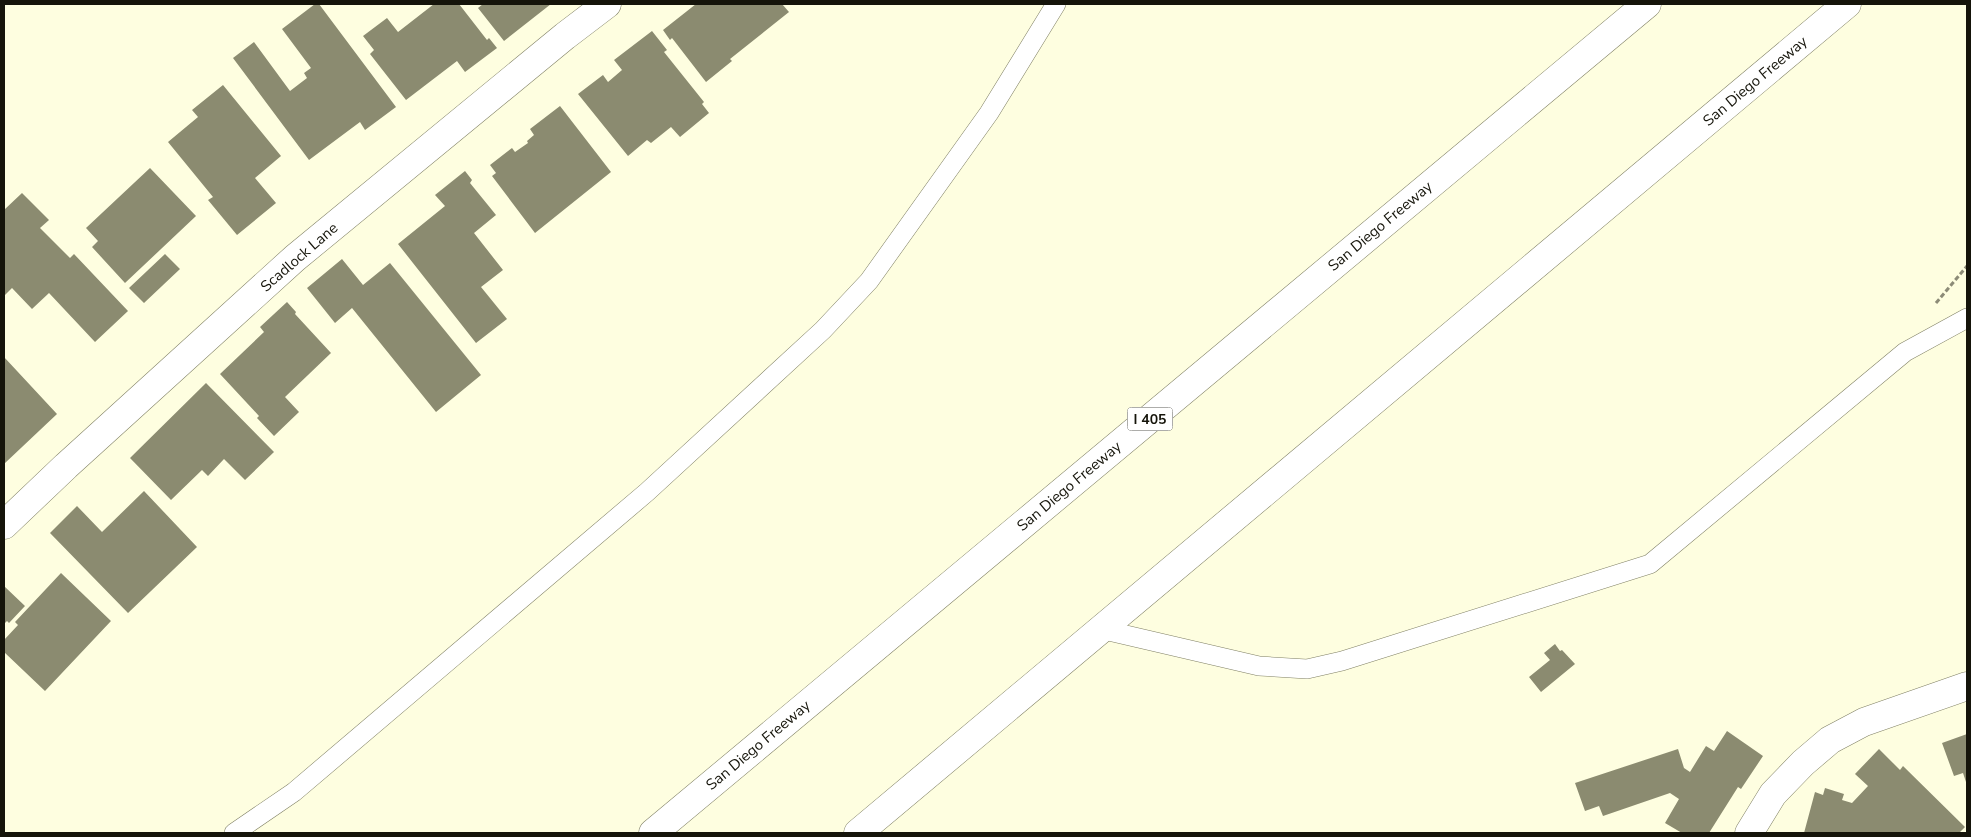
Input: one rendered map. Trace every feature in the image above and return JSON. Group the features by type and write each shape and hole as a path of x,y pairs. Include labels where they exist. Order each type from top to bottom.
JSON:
{"main road":[{"name":"Scadlock Lane","path":"4,525 66,466 295,258 565,36 607,4"},
{"name":"San Diego Freeway","path":"653,833 1647,4"},
{"name":"San Diego Freeway","path":"858,833 1847,4"},
{"path":"1749,833 1772,794 1802,763 1830,740 1864,722 1967,686"}],"lane":[{"path":"234,833 294,792 646,492 823,330 869,281 984,121 1056,4"},
{"path":"1100,629 1259,666 1307,669 1342,661 1650,564 1905,352 1967,318"}],"building":[{"path":"315,4 319,4 396,107 365,130 360,122 309,160 233,58 254,42 290,91 307,78 304,73 311,68 282,29"},
{"path":"434,4 459,4 487,40 489,38 497,48 465,72 457,61 406,100 370,54 374,50 363,36 387,18 398,32"},
{"path":"483,4 551,4 504,41 478,8"},
{"path":"696,4 782,4 789,12 730,59 732,61 706,82 672,38 670,40 663,30"},
{"path":"652,31 667,50 664,52 704,102 702,104 709,113 680,137 671,127 651,143 647,140 628,156 578,94 603,75 608,82 622,70 614,60"},
{"path":"223,85 281,156 255,178 276,203 237,235 208,200 213,197 168,142 198,117 192,110"},
{"path":"560,106 611,172 535,233 492,176 496,173 490,165 512,148 515,152 528,143 527,141 534,135 530,129"},
{"path":"150,168 196,216 125,283 92,247 98,241 86,228"},
{"path":"465,171 472,180 470,183 496,215 474,233 503,270 481,287 507,319 476,343 398,244 445,206 435,195"},
{"path":"22,193 49,220 40,228 70,258 74,254 128,311 95,342 49,293 32,309 12,288 4,296 4,210"},
{"path":"165,254 180,269 144,303 129,288"},
{"path":"342,259 363,285 390,263 481,375 436,412 352,308 335,323 307,288"},
{"path":"287,302 296,312 295,314 331,353 285,397 299,412 274,436 257,418 259,416 220,374 264,332 260,327"},
{"path":"4,357 57,414 4,464"},
{"path":"206,383 274,452 245,480 224,459 208,476 202,470 171,500 130,458"},
{"path":"144,491 197,547 128,613 50,533 77,506 102,532"},
{"path":"61,573 111,621 45,691 4,652 4,640 18,625 15,622"},
{"path":"4,586 25,606 9,623 7,621 4,624"},
{"path":"1555,644 1575,664 1541,692 1529,677 1550,660 1544,653"},
{"path":"1727,731 1763,756 1741,789 1738,787 1709,833 1682,833 1665,823 1679,799 1670,793 1603,816 1599,806 1585,811 1575,783 1678,749 1684,768 1690,772 1706,746 1714,751"},
{"path":"1967,734 1967,785 1963,773 1954,776 1942,743"},
{"path":"1879,749 1900,770 1903,766 1965,827 1959,833 1804,833 1815,792 1823,795 1825,788 1844,794 1842,800 1852,803 1868,786 1855,774"}]}
